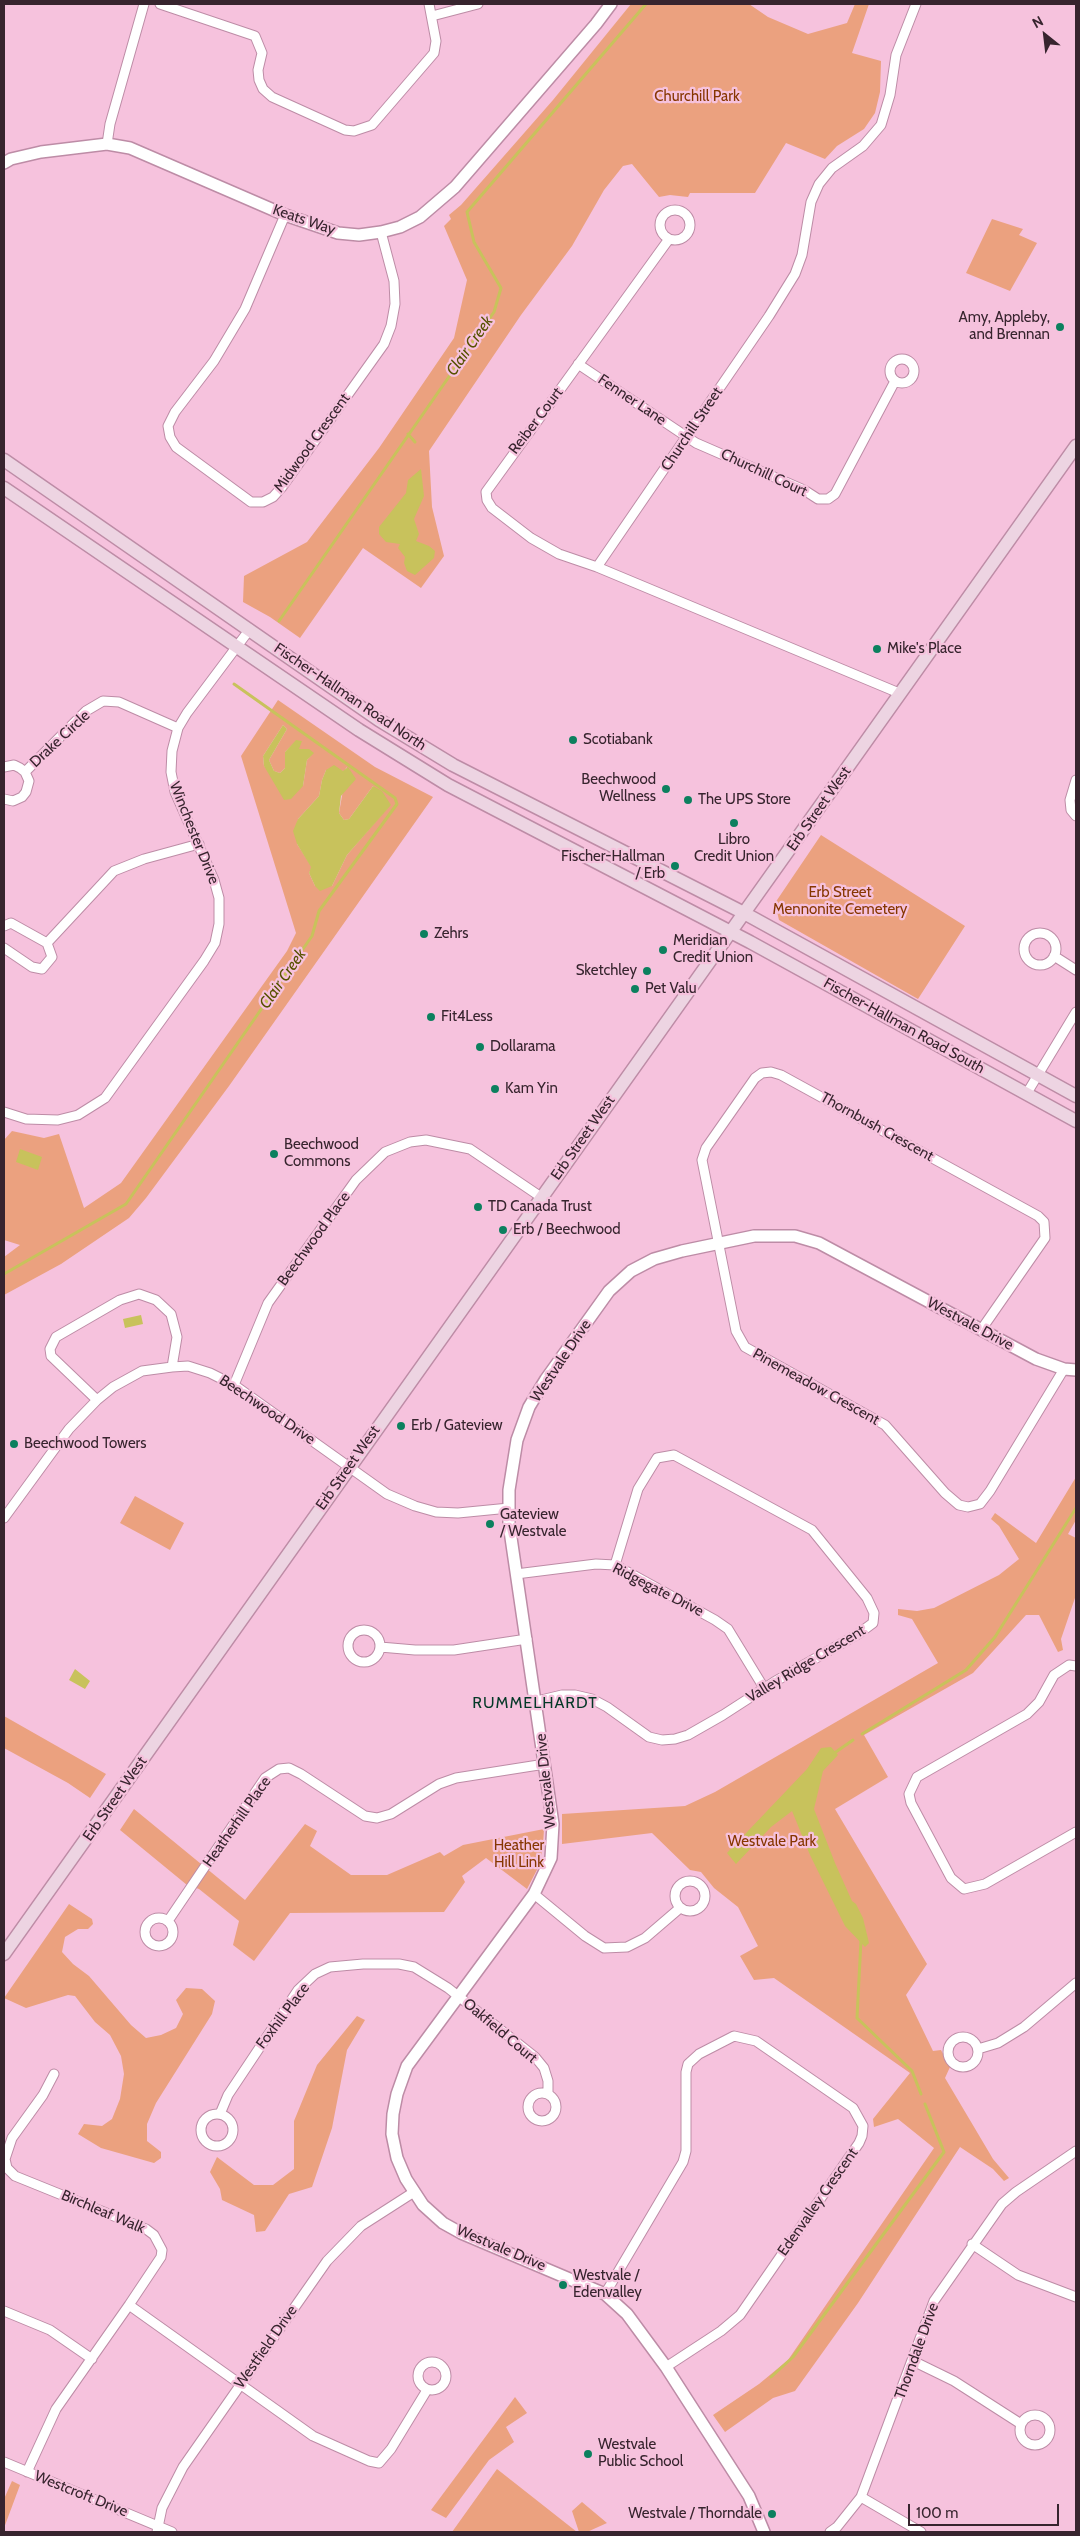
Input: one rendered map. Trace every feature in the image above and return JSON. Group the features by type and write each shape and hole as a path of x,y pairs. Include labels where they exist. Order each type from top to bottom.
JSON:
{"main road":[{"name":"Erb Street West","path":"4,1954 1076,446"},
{"name":"Fischer-Hallman Road North","path":"4,460 379,720 454,764 744,913"},
{"name":"Fischer-Hallman Road North","path":"4,488 384,746 448,785 730,932"},
{"name":"Fischer-Hallman Road South","path":"744,913 1076,1096"},
{"name":"Fischer-Hallman Road South","path":"730,932 1076,1121"}],"street":[{"path":"107,144 110,124 144,4"},
{"path":"160,4 255,36 262,52 258,70 259,80 272,97 345,130 354,131 372,125 434,53 436,41 429,4"},
{"path":"432,16 478,4"},
{"name":"Keats Way","path":"4,163 11,159 41,152 107,144 130,148 285,215 338,233 359,235 381,232 400,227 420,217 455,187 596,24 611,4"},
{"name":"Churchill Street","path":"598,567 770,316 795,274 802,255 811,202 820,184 832,168 863,146 881,125 890,96 896,55 916,4"},
{"name":"Midwood Crescent","path":"285,215 245,309 214,361 175,412 168,426 170,437 176,447 251,502 263,502 273,497 282,487 384,344 391,326 395,304 394,282 381,232"},
{"name":"Reiber Court","path":"598,567 559,554 531,538 492,508 487,500 486,492 669,238"},
{"name":"Fenner Lane","path":"578,364 686,436"},
{"name":"Churchill Court","path":"686,436 804,490 818,499 828,499 835,494 895,381"},
{"path":"598,567 899,693"},
{"name":"Winchester Drive","path":"4,1112 26,1119 58,1120 78,1115 105,1098 114,1090 204,961 214,943 219,924 219,898 214,880 175,792 170,772 172,751 178,728 187,713 250,629"},
{"name":"Drake Circle","path":"25,772 86,712 103,702 119,702 178,728"},
{"name":"Drake Circle","path":"4,767 14,765 25,772 29,781 26,792 17,800 4,799"},
{"path":"1076,780 1070,800 1072,810 1076,816"},
{"path":"47,943 114,872 144,859 199,844"},
{"path":"4,926 11,923 47,943 52,957 42,969 32,967 4,948"},
{"path":"1054,956 1076,970"},
{"path":"1027,1093 1076,1012"},
{"name":"Thornbush Crescent","path":"718,1244 702,1160 706,1148 755,1078 762,1073 771,1072 781,1075 1038,1216 1044,1222 1045,1238 1040,1248 981,1330"},
{"name":"Beechwood Place","path":"234,1385 268,1303 356,1180 385,1152 410,1142 426,1140 470,1150 541,1197"},
{"name":"Westvale Drive","path":"764,2532 749,2496 666,2367 627,2314 605,2294 461,2233 443,2223 423,2205 414,2192 397,2158 392,2134 396,2094 407,2066 534,1894 551,1858 553,1824 546,1764 516,1574 509,1508 514,1455 529,1407 546,1379 609,1291 631,1271 654,1260 718,1244 772,1235 795,1236 819,1243 1036,1359 1064,1369 1076,1370"},
{"name":"Pinemeadow Crescent","path":"718,1244 736,1331 744,1347 885,1425 945,1493 959,1505 974,1506 984,1500 1058,1382 1064,1369"},
{"path":"97,1400 51,1356 50,1349 56,1338 120,1300 139,1294 156,1300 172,1314 177,1337 172,1367"},
{"name":"Beechwood Drive","path":"4,1518 69,1429 97,1400 142,1371 188,1366 234,1385 387,1494 415,1506 436,1512 458,1514 509,1508"},
{"name":"Valley Ridge Crescent","path":"537,1701 562,1695 592,1699 608,1707 649,1737 662,1740 688,1735 764,1688 858,1634 873,1623 874,1613 868,1598 812,1530 674,1455 657,1458 638,1489 615,1565"},
{"name":"Ridgegate Drive","path":"516,1574 596,1564 615,1565 716,1620 728,1629 764,1688"},
{"path":"380,1647 454,1650 527,1639"},
{"path":"1076,1666 1069,1665 1054,1675 1039,1702 1027,1714 917,1777 910,1794 911,1803 951,1878 964,1889 985,1884 1076,1832"},
{"name":"Heatherhill Place","path":"168,1921 265,1778 279,1769 289,1768 301,1774 365,1816 377,1818 391,1814 432,1787 456,1778 546,1764"},
{"path":"534,1894 585,1936 604,1948 627,1947 645,1938 680,1908"},
{"name":"Foxhill Place","path":"220,2114 228,2095 260,2045 298,1990 315,1974 330,1967 399,1964 426,1974 458,1996"},
{"path":"978,2049 998,2043 1024,2027 1076,1983"},
{"name":"Oakfield Court","path":"458,1996 535,2057 544,2068 548,2081 548,2094"},
{"name":"Edenvalley Crescent","path":"605,2294 683,2162 686,2151 686,2072 688,2064 699,2054 734,2036 756,2041 853,2108 863,2126 859,2144 740,2315 721,2332 666,2367"},
{"name":"Birchleaf Walk","path":"27,2472 56,2409 161,2257 160,2242 154,2235 15,2176 7,2168 5,2159 12,2138 43,2095 54,2074"},
{"name":"Thorndale Drive","path":"830,2532 861,2497 934,2301 972,2244 1002,2204 1016,2192 1076,2151"},
{"name":"Westfield Drive","path":"157,2529 162,2508 183,2467 327,2260 361,2226 414,2192"},
{"path":"972,2244 1018,2274 1076,2297"},
{"path":"129,2305 313,2436 360,2457 379,2463 391,2449 427,2390"},
{"path":"4,2311 50,2330 92,2359"},
{"path":"913,2361 954,2381 1021,2424"},
{"name":"Westcroft Drive","path":"4,2462 157,2529 172,2532"},
{"path":"861,2497 921,2532"}],"green space":[{"name":"Churchill Park","path":"631,4 749,4 768,17 808,34 847,23 855,4 869,4 852,53 881,61 880,92 875,113 864,129 837,146 825,159 786,143 755,193 690,193 688,197 670,195 659,197 632,164 623,166 604,190 572,246 521,315 429,451 432,507 444,556 421,588 363,548 300,638 270,617 243,602 244,576 307,542 379,448 454,338 467,280 444,226 451,219 449,215 461,205 553,100"},
{"path":"992,219 1023,229 1019,235 1037,243 1010,291 966,273"},
{"path":"278,700 375,767 433,797 229,1086 129,1218 61,1264 4,1295 4,1257 20,1245 4,1240 4,1140 12,1131 44,1138 59,1134 84,1208 121,1183 287,951 296,933 241,756","holes":["283,725 287,729 269,760 274,771 280,773 285,768 285,752 296,741 299,749 313,753 307,760 303,786 264,766 263,756","347,767 339,813 344,820 349,819 373,786 390,805 347,855 332,886 315,886 309,873 312,867 297,844 298,819 319,796 326,770 344,771"]},
{"name":"Erb Street Mennonite Cemetery","path":"821,835 965,926 918,999 779,920 775,903"},
{"name":"Westvale Park","path":"1076,1477 1076,1520 1068,1534 1076,1538 1076,1595 1061,1639 1063,1650 1058,1652 1039,1615 1026,1615 973,1673 864,1735 888,1777 835,1809 927,1964 906,1995 933,2051 941,2050 950,2067 945,2078 993,2159 1009,2178 1004,2181 993,2169 960,2147 858,2303 795,2391 773,2398 725,2432 713,2415 759,2384 788,2360 934,2148 898,2119 874,2127 873,2119 910,2073 774,1978 754,1980 740,1956 758,1946 738,1907 714,1888 701,1872 690,1870 652,1833 562,1844 562,1814 685,1806 715,1792 938,1663 912,1619 898,1615 898,1609 917,1611 934,1608 999,1575 1019,1559 999,1526 991,1519 995,1513 1036,1543"},
{"path":"135,1496 184,1523 170,1550 120,1523"},
{"path":"4,1716 106,1774 90,1798 68,1783 4,1748"},
{"name":"Heather Hill Link","path":"134,1809 245,1900 305,1824 317,1831 310,1846 351,1875 387,1875 440,1852 444,1856 463,1845 544,1829 543,1845 540,1864 527,1889 486,1858 462,1876 465,1882 444,1912 290,1913 254,1961 233,1945 239,1921 199,1889 187,1885 120,1830"},
{"path":"69,1904 92,1919 93,1924 88,1929 78,1929 65,1937 62,1952 73,1964 89,1976 131,2025 146,2038 161,2035 176,2028 183,2014 176,2000 186,1988 202,1989 215,2001 212,2014 156,2103 147,2124 147,2141 161,2152 161,2158 154,2163 101,2148 78,2134 84,2124 102,2126 112,2119 120,2099 124,2074 121,2056 110,2035 95,2022 75,1996 68,1995 26,2008 4,1998"},
{"path":"357,2016 365,2020 347,2050 332,2128 312,2187 289,2194 265,2231 256,2232 254,2215 222,2200 220,2189 210,2172 217,2157 254,2185 273,2185 294,2169 294,2121 317,2065"},
{"path":"515,2397 527,2413 506,2427 514,2442 489,2460 446,2518 431,2510"},
{"path":"497,2469 577,2532 452,2532"},
{"path":"12,2481 20,2485 4,2528 4,2499"},
{"path":"582,2502 607,2523 587,2532 579,2532 572,2511"}],"shaded area":[{"path":"421,469 424,496 414,519 419,534 416,541 429,546 435,551 434,558 415,575 407,571 404,563 405,557 398,548 400,544 386,542 379,534 379,527 406,493 408,480"},
{"path":"283,725 287,729 269,760 274,771 280,773 285,768 285,752 296,740 302,741 299,749 309,749 314,753 307,760 303,786 291,799 284,800 264,766 263,756"},
{"path":"334,765 343,771 348,767 356,779 341,796 339,813 344,820 349,819 373,786 382,791 391,805 347,855 332,886 320,891 315,886 309,873 311,867 297,844 293,831 298,819 319,796 326,770"},
{"path":"20,1149 42,1157 38,1170 16,1162"},
{"path":"141,1315 143,1324 125,1328 123,1319"},
{"path":"75,1669 90,1681 85,1689 69,1680"},
{"path":"831,1747 838,1755 823,1771 814,1809 852,1901 856,1904 863,1918 869,1943 865,1947 845,1926 810,1855 792,1811 771,1827 736,1864 727,1853 807,1769 821,1748"}],"waterway":[{"name":"Clair Creek","path":"279,621 494,312 501,288 474,242 467,212 646,4"},
{"path":"408,434 415,442"},
{"name":"Clair Creek","path":"4,1274 126,1204 312,936 319,911 397,804 395,798 234,684"},
{"path":"862,1734 966,1670 995,1637 1076,1508"},
{"path":"833,1754 853,1740"},
{"path":"861,1940 857,2018 912,2071 921,2094"},
{"path":"771,2377 793,2357 944,2152 925,2104"}],"place":[{"name":"Amy, Appleby, and Brennan","path":"1060,327"},
{"name":"Mike's Place","path":"877,649"},
{"name":"Scotiabank","path":"573,740"},
{"name":"Beechwood Wellness","path":"666,789"},
{"name":"The UPS Store","path":"688,800"},
{"name":"Libro Credit Union","path":"734,823"},
{"name":"Fischer-Hallman / Erb","path":"675,866"},
{"name":"Zehrs","path":"424,934"},
{"name":"Meridian Credit Union","path":"663,950"},
{"name":"Sketchley","path":"647,971"},
{"name":"Pet Valu","path":"635,989"},
{"name":"Fit4Less","path":"431,1017"},
{"name":"Dollarama","path":"480,1047"},
{"name":"Kam Yin","path":"495,1089"},
{"name":"Beechwood Commons","path":"274,1154"},
{"name":"TD Canada Trust","path":"478,1207"},
{"name":"Erb / Beechwood","path":"503,1230"},
{"name":"Erb / Gateview","path":"401,1426"},
{"name":"Beechwood Towers","path":"14,1444"},
{"name":"Gateview / Westvale","path":"490,1524"},
{"name":"Westvale / Edenvalley","path":"563,2285"},
{"name":"Westvale Public School","path":"588,2454"},
{"name":"Westvale / Thorndale","path":"772,2514"}],"district":[{"name":"RUMMELHARDT","path":"535,1703"}]}
